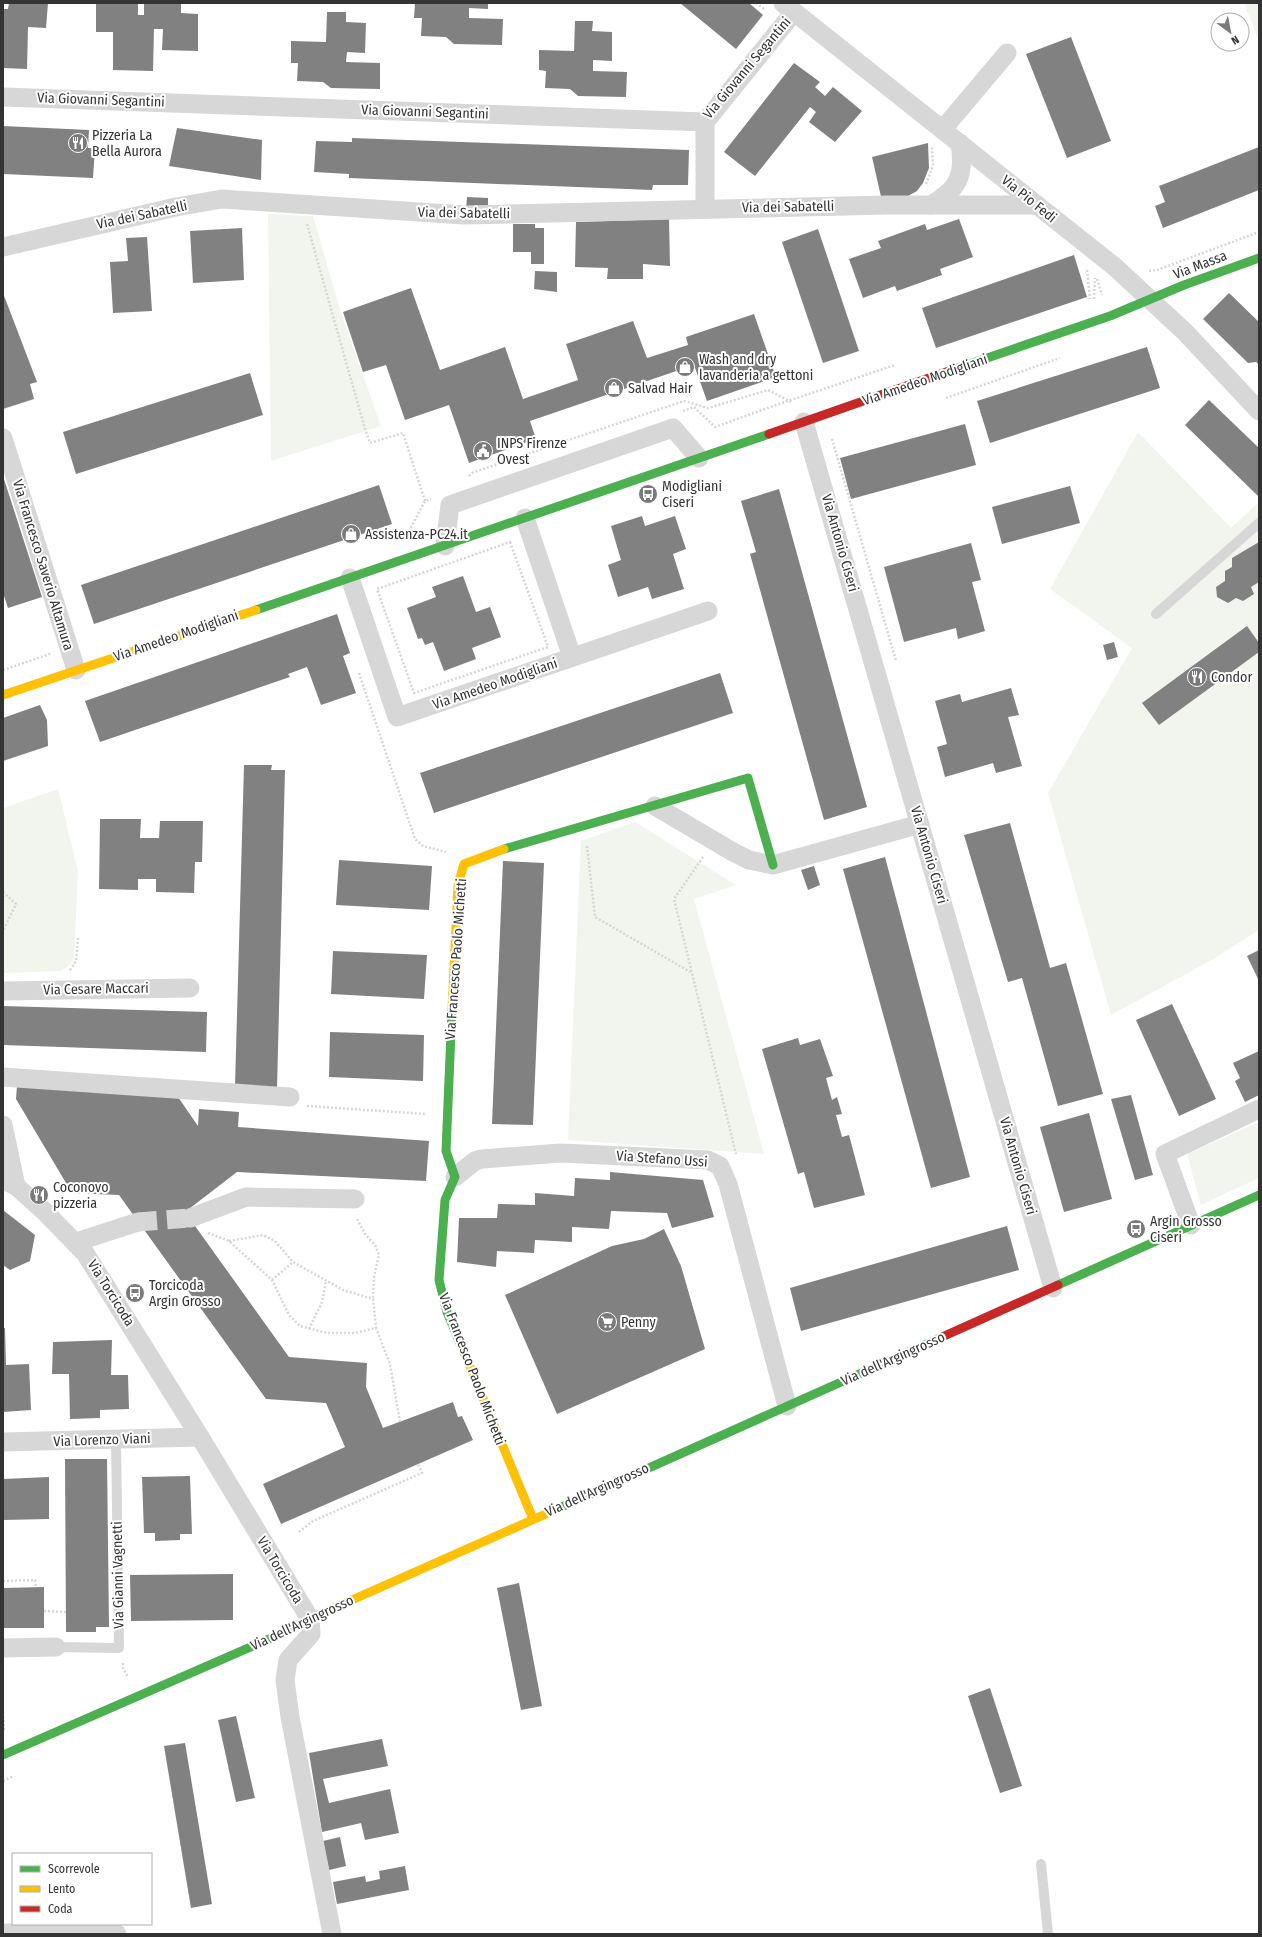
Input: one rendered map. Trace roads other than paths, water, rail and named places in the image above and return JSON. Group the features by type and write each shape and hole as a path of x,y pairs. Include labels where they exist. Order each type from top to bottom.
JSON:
{"street":[{"name":"Via Giovanni Segantini","path":"3,97 705,122 789,7"},
{"name":"Via Pio Fedi","path":"789,7 944,129 1115,268 1151,299 1259,411"},
{"path":"944,129 1007,53"},
{"path":"705,122 705,209"},
{"path":"931,205 943,198 959,180 962,166 960,143"},
{"name":"Via dei Sabatelli","path":"3,246 176,207 222,199 464,215 931,205 1036,205"},
{"name":"Via Massa","path":"1151,299 1259,258"},
{"name":"Via Amedeo Modigliani","path":"3,695 445,546 1110,316 1151,299"},
{"name":"Via Antonio Ciseri","path":"804,422 1053,1288"},
{"path":"445,546 450,505 464,500 673,428 699,458"},
{"name":"Via Francesco Saverio Altamura","path":"3,438 76,670"},
{"name":"Via Amedeo Modigliani","path":"525,518 572,657"},
{"name":"Via Amedeo Modigliani","path":"350,578 397,717 708,611"},
{"name":"Via Francesco Paolo Michetti","path":"533,1519 447,1312 439,1280 444,1208 447,1193 455,1177 446,1152 458,885 464,864 486,855 748,778 773,865"},
{"path":"655,806 749,860 773,865 920,824"},
{"name":"Via Cesare Maccari","path":"3,991 190,988"},
{"path":"3,1077 290,1097"},
{"path":"1192,1225 1165,1154 1259,1109"},
{"path":"3,1125 9,1183"},
{"name":"Via Stefano Ussi","path":"455,1177 474,1162 482,1159 561,1153 708,1160 720,1166 723,1171 786,1406"},
{"name":"Via Torcicoda","path":"9,1183 76,1242 94,1266 310,1619 310,1634 288,1660 285,1680 290,1717 332,1934"},
{"name":"Via dell'Argingrosso","path":"3,1755 264,1641 533,1519 1259,1195"},
{"path":"193,1218 246,1197 355,1199"},
{"name":"Via Torcicoda","path":"76,1242 138,1222"},
{"name":"Via Lorenzo Viani","path":"3,1442 200,1437"},
{"path":"3,1648 56,1647"},
{"path":"3,1933 116,1934"}],"lane":[{"path":"1156,614 1259,523"},
{"name":"Via Gianni Vagnetti","path":"56,1647 118,1648 116,1440"},
{"path":"1041,1864 1048,1934"}],"tunnel":[{"path":"138,1222 190,1218"}],"place":[{"name":"Pizzeria La Bella Aurora","path":"78,143"},
{"name":"Wash and dry lavanderia a gettoni","path":"685,367"},
{"name":"Salvad Hair","path":"614,388"},
{"name":"INPS Firenze Ovest","path":"483,451"},
{"name":"Modigliani Ciseri","path":"648,494"},
{"name":"Assistenza-PC24.it","path":"351,534"},
{"name":"Condor","path":"1197,677"},
{"name":"Coconovo pizzeria","path":"39,1195"},
{"name":"Argin Grosso Ciseri","path":"1136,1229"},
{"name":"Torcicoda Argin Grosso","path":"135,1293"},
{"name":"Penny","path":"607,1322"}]}
